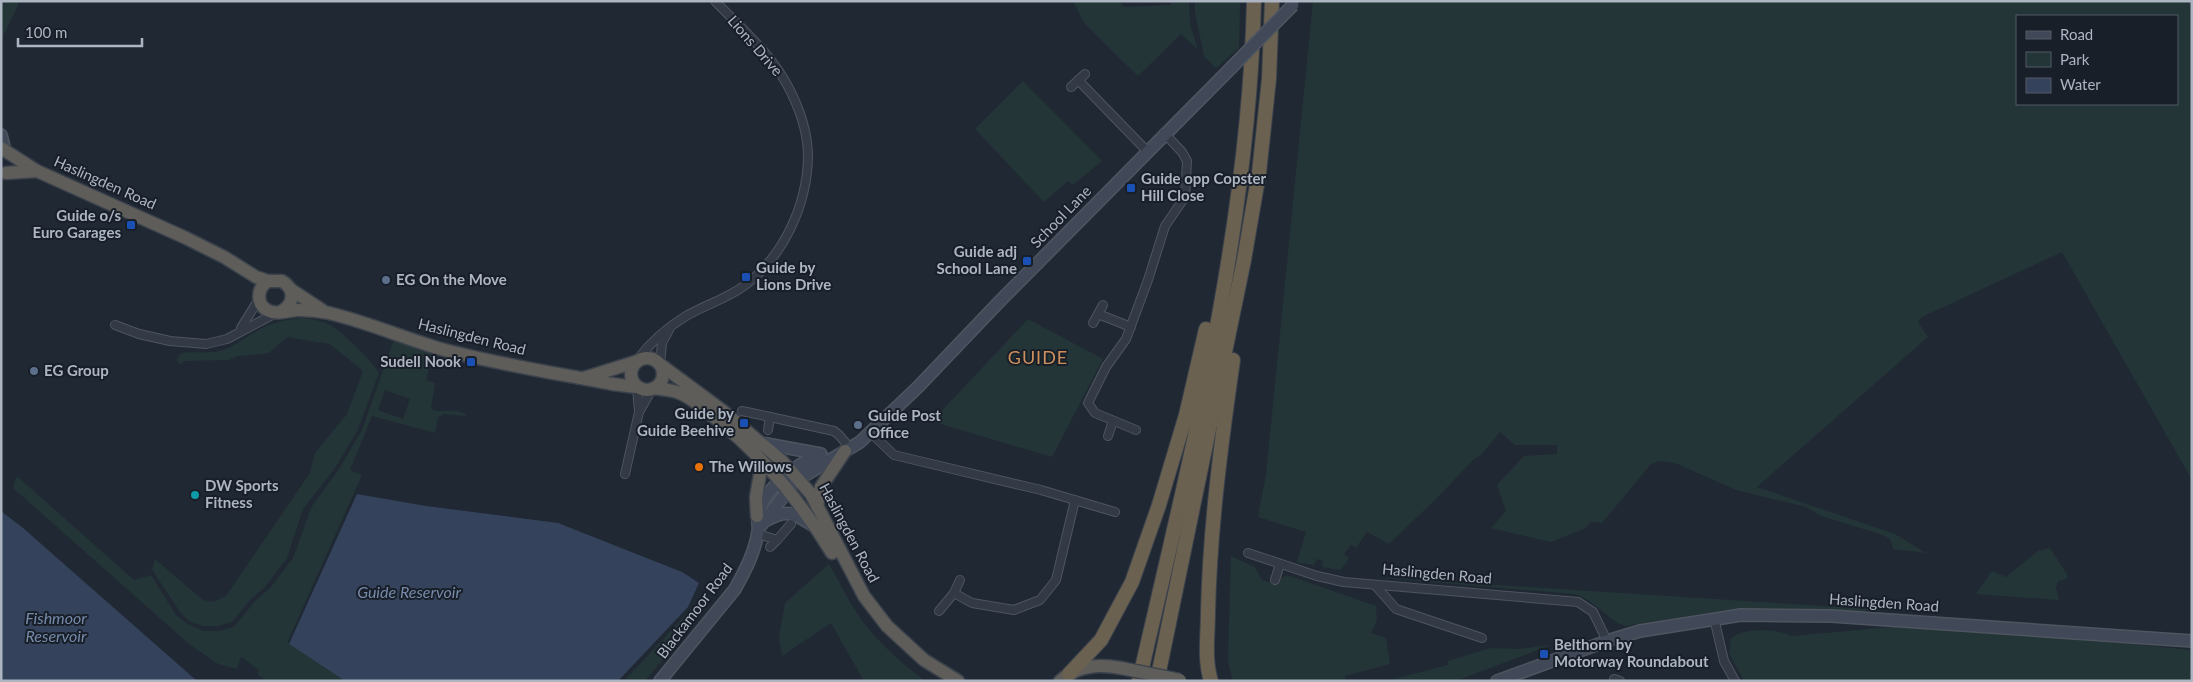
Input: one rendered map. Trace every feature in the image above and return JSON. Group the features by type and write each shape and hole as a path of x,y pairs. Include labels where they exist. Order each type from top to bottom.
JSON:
{"highway":[{"path":"1139,681 1202,402 1221,299 1236,204 1249,87 1254,1"},
{"path":"1157,681 1244,260 1259,173 1268,88 1272,1"},
{"path":"4,150 10,160 4,175"},
{"name":"Haslingden Road","path":"4,150 37,171 186,238 224,257 256,277 268,281"},
{"name":"Haslingden Road","path":"4,175 37,171"},
{"path":"1062,679 1101,640 1115,617 1135,574 1159,505 1186,415 1236,204"},
{"path":"1211,681 1207,655 1213,511 1244,260"},
{"name":"Haslingden Road","path":"240,268 259,298"},
{"path":"268,281 282,281 290,289 292,299 287,308 280,312 264,308 259,298 261,288 268,281"},
{"name":"Haslingden Road","path":"290,289 326,312"},
{"name":"Haslingden Road","path":"280,312 326,312 360,320 421,343 452,352 636,387"},
{"path":"648,357 660,364 663,378 653,389 645,390 636,387 630,374 635,362 648,357"},
{"name":"Haslingden Road","path":"583,378 635,362"},
{"name":"Haslingden Road","path":"660,364 720,409 761,443 795,475 817,506 864,596 887,626 924,660 958,681"},
{"name":"Haslingden Road","path":"653,389 677,392 693,401 721,422 784,485 817,529 857,595 881,630 914,661 944,681"},
{"path":"817,506 821,487 847,450"},
{"path":"760,525 756,497 762,463"},
{"path":"1062,679 1100,665 1182,680"}],"main road":[{"name":"School Lane","path":"795,475 847,450 871,433 1164,133 1295,3"},
{"path":"1,135 4,150"},
{"path":"761,443 819,454 847,450"},
{"path":"795,475 819,454"},
{"name":"Blackamoor Road","path":"660,681 735,589 745,570 768,496 795,475"},
{"path":"760,525 778,514 787,513 796,516 817,529"},
{"name":"Haslingden Road","path":"1497,681 1607,640 1648,630 1714,618 1750,615 1831,616 2192,642"}],"street":[{"name":"Lions Drive","path":"635,362 649,343 669,328 686,316 743,286 768,263 789,233 799,208 806,180 808,157 805,132 795,102 784,80 766,55 715,1"},
{"path":"1071,87 1084,74"},
{"path":"1078,80 1147,151"},
{"path":"1136,430 1093,411 1089,406 1088,400 1106,367 1126,340 1165,226 1184,201 1187,161 1182,152 1164,133"},
{"path":"240,330 259,298"},
{"path":"1092,323 1103,305"},
{"path":"115,326 138,334 198,345 221,341 280,312"},
{"path":"1098,314 1131,327"},
{"path":"660,364 662,343 669,328"},
{"path":"636,387 639,412"},
{"path":"625,474 639,412 653,389"},
{"path":"742,411 834,431 839,435 847,450"},
{"path":"768,430 770,417"},
{"path":"1108,436 1113,421"},
{"path":"871,433 894,455 1075,500 1115,512"},
{"path":"954,593 972,603 1014,610 1040,600 1056,580 1075,500"},
{"path":"770,547 791,524"},
{"path":"760,525 777,540"},
{"name":"Haslingden Road","path":"1248,553 1317,576 1344,582 1578,602 1593,612 1607,640"},
{"path":"1275,580 1280,564"},
{"path":"939,611 954,593 960,580"},
{"path":"1375,585 1396,609 1482,638"},
{"path":"1714,618 1724,661 1735,681"}],"green space":[{"path":"1,1 20,1 1,41"},
{"path":"1073,1 1119,1 1124,7 1171,5 1171,1 1189,1 1190,24 1198,50 1181,34 1138,76 1085,24"},
{"path":"1195,1 1240,1 1239,48 1216,68 1204,56 1195,12"},
{"path":"1313,1 2192,1 2192,480 2062,252 1922,317 1918,322 1928,337 1757,487 1895,534 1926,553 1893,549 1890,539 1883,535 1821,516 1806,507 1736,490 1675,463 1659,461 1651,464 1602,523 1591,522 1584,529 1551,542 1491,528 1506,511 1497,485 1524,456 1557,454 1557,445 1515,445 1500,432 1480,456 1475,458 1389,544 1367,532 1356,548 1351,545 1344,554 1349,558 1341,570 1322,567 1323,561 1317,559 1314,565 1297,562 1306,532 1258,517 1266,474"},
{"path":"1023,81 1102,161 1073,185 1068,181 1044,202 975,129"},
{"path":"302,318 321,322 337,329 365,356 379,373 357,432 335,468 303,509 287,558 266,586 251,599 232,622 218,626 203,626 189,621 180,612 152,570 155,559 203,600 214,602 226,596 310,473 315,453 347,414 363,371 330,344 287,337 269,353 238,356 229,360 184,361 180,365 177,360 180,354 223,350 268,325"},
{"path":"1028,319 1103,359 1052,457 934,422 934,419"},
{"path":"394,339 433,354 426,380 435,383 431,409 457,411 466,414 465,416 444,414 438,417 435,433 372,416 350,470 362,475 288,641 289,644 345,681 266,681 257,674 259,670 241,657 237,669 218,664 189,644 13,488 18,477 134,580 151,575 176,615 189,625 204,631 220,631 234,627 255,601 270,588 293,558 312,506 339,469 362,430","holes":["385,390 410,399 403,419 378,410"]},
{"path":"2050,548 2067,574 2067,579 2058,581 2056,588 2059,600 1976,594 1992,571 2006,577 2038,551"},
{"path":"1231,556 1255,567 1262,580 1278,585 1281,578 1287,575 1376,606 1377,620 1371,633 1386,638 1390,664 1345,676 1345,681 1233,681 1228,662"},
{"path":"829,564 863,622 892,654 926,681 864,681 831,623 782,656 779,637 785,603"},
{"path":"1372,577 1871,609 1862,612 1764,609 1726,610 1626,626 1613,620 1589,601 1574,594"},
{"path":"705,594 712,599 645,681 624,681"},
{"path":"1891,627 2065,637 2192,650 2192,681 1744,681 1729,653 1731,639 1743,632 1760,630 1779,632 1792,636"},
{"path":"1551,645 1456,681 1386,681 1448,665 1448,661 1491,648 1518,649"}],"water":[{"name":"Guide Reservoir","path":"357,494 426,506 558,523 682,572 699,583 688,607 618,681 345,681 289,644"},
{"name":"Fishmoor Reservoir","path":"1,511 23,528 197,681 1,681"}],"place":[{"name":"Guide opp Copster Hill Close","path":"1131,188"},
{"name":"Guide o/s Euro Garages","path":"131,225"},
{"name":"Guide adj School Lane","path":"1027,261"},
{"name":"Guide by Lions Drive","path":"746,277"},
{"name":"EG On the Move","path":"386,280"},
{"name":"Sudell Nook","path":"471,362"},
{"name":"EG Group","path":"34,371"},
{"name":"Guide by Guide Beehive","path":"744,423"},
{"name":"Guide Post Office","path":"858,425"},
{"name":"The Willows","path":"699,467"},
{"name":"DW Sports Fitness","path":"195,495"},
{"name":"Belthorn by Motorway Roundabout","path":"1544,654"}],"district":[{"name":"GUIDE","path":"1038,358"}]}
